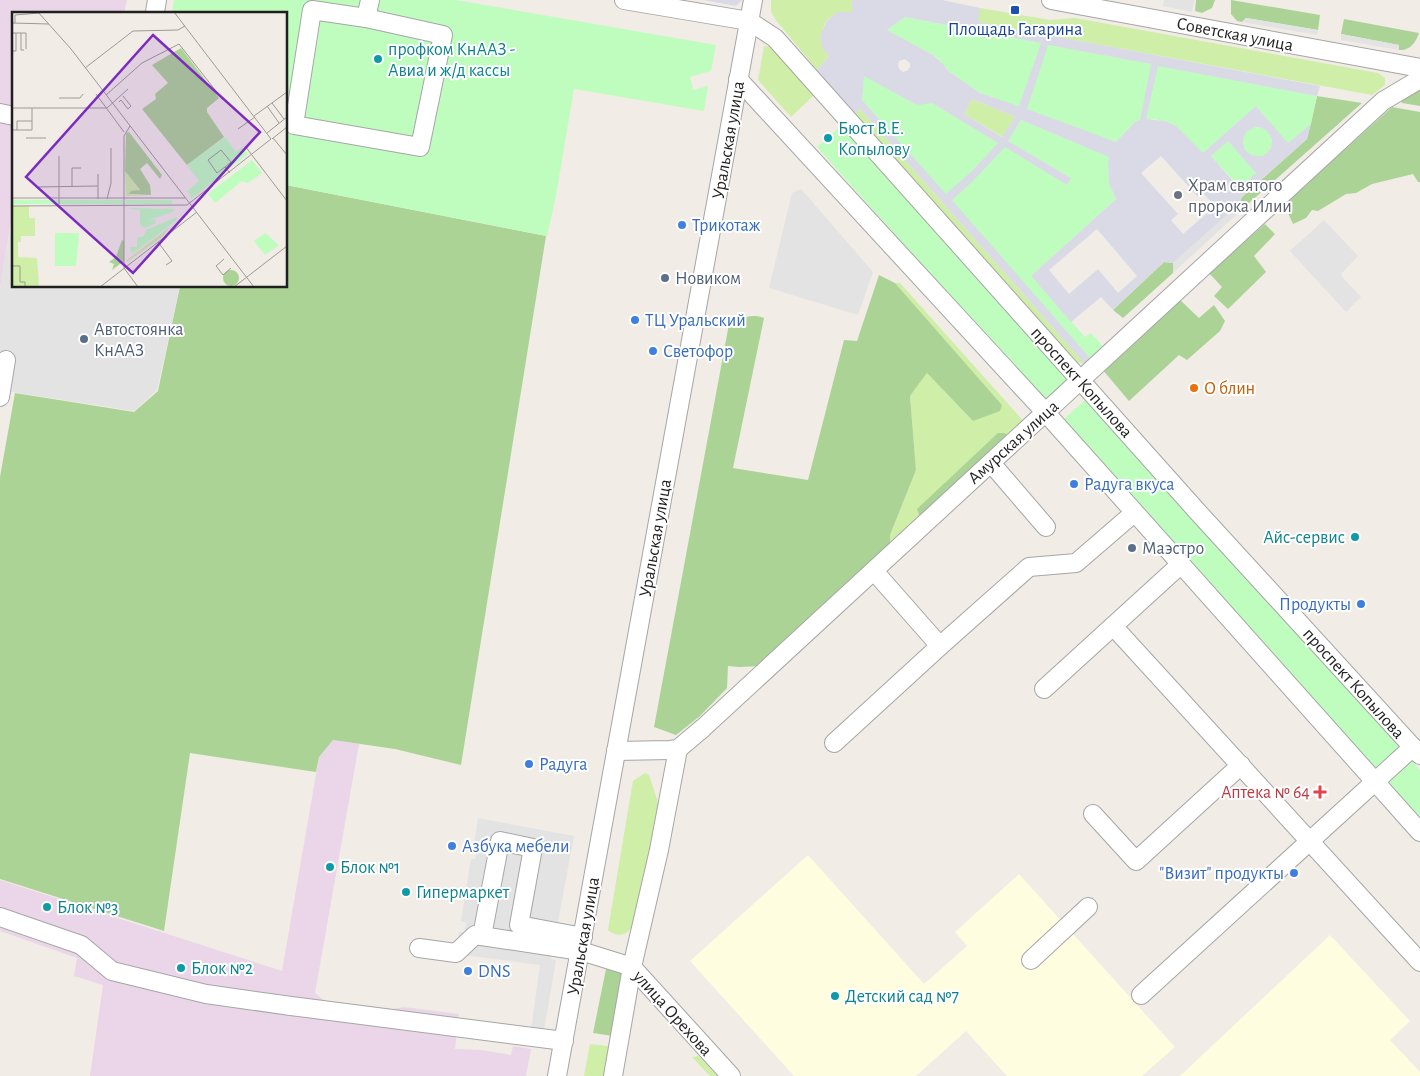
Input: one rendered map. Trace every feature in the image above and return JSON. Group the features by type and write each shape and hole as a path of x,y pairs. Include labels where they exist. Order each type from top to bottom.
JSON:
{"street":[{"path":"366,18 370,0"},
{"path":"624,0 749,21"},
{"name":"Уральская улица","path":"557,1076 753,0"},
{"name":"Советская улица","path":"1051,0 1126,7 1420,68"},
{"path":"312,10 366,18 443,35 420,147 294,125 312,10"},
{"name":"проспект Копылова","path":"749,21 775,38 1081,381 1416,751 1376,782 1141,995"},
{"path":"738,79 1046,413 1420,832"},
{"name":"Амурская улица","path":"678,748 703,728 1384,102 1420,79"},
{"path":"0,398 6,360"},
{"path":"990,463 1046,527"},
{"path":"834,743 1030,567 1076,563 1134,513"},
{"path":"1044,688 1180,565"},
{"path":"874,571 940,646"},
{"path":"1113,626 1420,962"},
{"path":"614,1076 632,967 659,850 678,748 670,750 616,751"},
{"path":"1093,814 1136,861 1241,765"},
{"path":"482,936 500,841 533,848 519,925 582,944"},
{"path":"1031,960 1088,907"},
{"path":"0,917 80,946 112,971 206,994 564,1041"},
{"path":"419,948 456,953 476,935 582,944"},
{"name":"улица Орехова","path":"582,944 632,967 731,1076"}],"shaded area":[{"path":"0,0 127,0 124,12 12,12 12,216 0,288"},
{"path":"703,0 742,0 736,6"},
{"path":"852,0 942,0 980,8 978,22 1320,86 1317,96 1158,66 1146,119 1165,121 1176,126 1203,153 1256,106 1288,143 1311,124 1307,139 1242,197 1239,204 1173,263 1164,262 1113,310 1101,297 1071,322 1031,276 1116,199 1109,184 1109,157 1021,120 1008,141 1071,178 1067,185 1005,147 952,200 1090,358 1085,364 860,109 855,113 817,70 829,56 823,49 820,37 826,22 838,12 852,12","holes":["905,17 1041,43 1019,106 980,93 947,70 933,55 887,30","1048,45 1151,64 1140,120 1135,122 1116,142 1027,109","905,59 910,63 910,67 907,71 903,72 899,69 899,61","864,76 913,103 919,105 932,103 998,143 973,170 946,194 862,100","972,99 1015,117 1002,137 964,114","1259,127 1266,130 1272,139 1271,148 1262,156 1254,156 1245,150 1243,140 1246,132","1228,141 1256,173 1239,188 1211,156","1161,156 1198,197 1203,193 1215,206 1183,234 1171,220 1178,214 1141,173","1097,229 1137,276 1118,293 1098,269 1069,294 1049,270"]},
{"path":"1164,0 1194,0 1192,12 1163,6"},
{"path":"1246,18 1318,30 1317,35 1242,22"},
{"path":"1341,34 1399,45 1399,50 1341,40"},
{"path":"801,189 873,272 858,315 769,288 792,193"},
{"path":"1249,203 1173,273 1173,263 1239,204"},
{"name":"Автостоянка КнААЗ","path":"12,219 12,288 180,288 157,390 134,411 0,390 0,288"},
{"path":"1324,220 1358,256 1341,274 1361,297 1346,312 1290,251"},
{"path":"333,740 359,744 315,993 326,1002 392,1009 404,1007 459,1014 455,1049 481,1050 511,1055 513,1046 531,1049 526,1076 90,1076 103,985 74,976 77,958 0,931 0,880 282,971 319,757"},
{"path":"478,818 574,836 551,959 556,960 544,1031 531,1030 540,965 456,954 459,932 465,933 466,922 461,921 471,859 475,859 478,846 474,844"},
{"path":"808,855 924,984 967,946 955,932 1019,874 1175,1047 1142,1076 1007,1076 966,1031 916,1076 794,1076 690,961"},
{"path":"1330,935 1410,1021 1390,1040 1420,1072 1420,1076 1180,1076"}],"green space":[{"path":"174,0 456,0 716,45 711,71 690,77 693,90 708,86 704,111 574,89 555,201 547,236 288,185 288,12 172,12"},
{"path":"771,0 852,0 852,12 833,15 825,23 823,34 825,49 829,56 817,70 775,19 771,11"},
{"path":"1196,0 1215,0 1212,8 1202,13 1195,11"},
{"path":"1231,0 1320,15 1318,30 1246,18 1242,22 1237,21 1231,14"},
{"path":"980,8 1050,20 1075,18 1378,73 1385,78 1385,85 1372,95 977,22"},
{"path":"905,17 1317,96 1311,124 1288,144 1256,106 1203,154 1176,126 1155,119 1143,119 1135,122 1116,142 980,93 947,70 938,58 887,30"},
{"path":"1344,19 1419,33 1412,45 1406,49 1399,50 1399,45 1341,34"},
{"path":"764,46 772,47 814,95 791,117 758,80"},
{"path":"864,75 913,103 932,103 1067,184 1071,178 1008,141 1021,120 1110,157 1109,178 1111,189 1116,199 1031,276 1085,337 1091,333 1103,346 1090,358 862,100"},
{"path":"1420,87 1420,106 1402,103 1401,98"},
{"path":"1317,96 1362,103 1249,203 1239,204 1242,197 1307,139"},
{"path":"972,99 1015,117 1003,137 964,114"},
{"path":"1392,107 1420,112 1420,182 1418,182 1413,174 1372,184 1356,193 1346,194 1318,211 1312,210 1306,218 1293,224 1284,204"},
{"path":"860,109 1085,364 1076,362 855,113"},
{"path":"841,126 1068,381 1044,402 817,147"},
{"path":"1257,127 1263,128 1271,136 1271,148 1263,156 1257,157 1251,156 1243,148 1242,142 1243,136 1251,128"},
{"path":"1228,141 1257,173 1240,188 1211,156"},
{"path":"288,185 546,236 461,765 395,749 333,740 319,757 316,772 190,753 164,931 0,879 0,477 15,393 134,412 158,391 180,288 288,288"},
{"path":"1265,224 1275,234 1254,256 1266,272 1228,309 1214,296 1222,287 1209,273"},
{"path":"1164,262 1173,263 1173,273 1123,318 1113,310"},
{"path":"879,275 895,283 1002,405 1000,411 973,421 927,373 910,396 916,470 890,535 890,550 762,666 728,666 727,688 700,716 676,735 654,727 729,324 750,316 764,318 733,468 808,480 844,340 857,341"},
{"path":"895,283 900,283 1026,424 890,550 890,535 916,470 910,396 927,373 973,421 1002,405"},
{"path":"1179,299 1199,318 1214,305 1225,321 1220,331 1187,360 1179,355 1129,401 1102,369"},
{"path":"1086,399 1420,770 1420,819 1063,420"},
{"path":"998,433 1005,433 1009,438 927,517 919,515 917,509"},
{"path":"645,773 649,775 658,805 636,921 627,932 621,935 608,930 633,781"},
{"path":"606,969 618,970 623,974 613,1036 593,1033"},
{"path":"590,1044 615,1047 609,1076 584,1076"},
{"path":"699,1056 717,1076 710,1076 692,1057"}],"place":[{"name":"Площадь Гагарина","path":"1015,10"},
{"name":"профком КнААЗ - Авиа и ж/д кассы","path":"378,59"},
{"name":"Бюст В.Е. Копылову","path":"828,138"},
{"name":"Храм святого пророка Илии","path":"1178,195"},
{"name":"Трикотаж","path":"682,225"},
{"name":"Новиком","path":"665,278"},
{"name":"ТЦ Уральский","path":"635,320"},
{"name":"Автостоянка КнААЗ","path":"84,339"},
{"name":"Светофор","path":"653,351"},
{"name":"О блин","path":"1194,388"},
{"name":"Радуга вкуса","path":"1074,484"},
{"name":"Айс-сервис","path":"1355,537"},
{"name":"Маэстро","path":"1132,548"},
{"name":"Продукты","path":"1361,604"},
{"name":"Радуга","path":"529,764"},
{"name":"Аптека № 64","path":"1320,792"},
{"name":"Азбука мебели","path":"452,846"},
{"name":"Блок №1","path":"330,867"},
{"name":"\"Визит\" продукты","path":"1294,873"},
{"name":"Гипермаркет","path":"406,892"},
{"name":"Блок №3","path":"47,907"},
{"name":"Блок №2","path":"181,968"},
{"name":"DNS","path":"468,971"},
{"name":"Детский сад №7","path":"835,996"}]}
